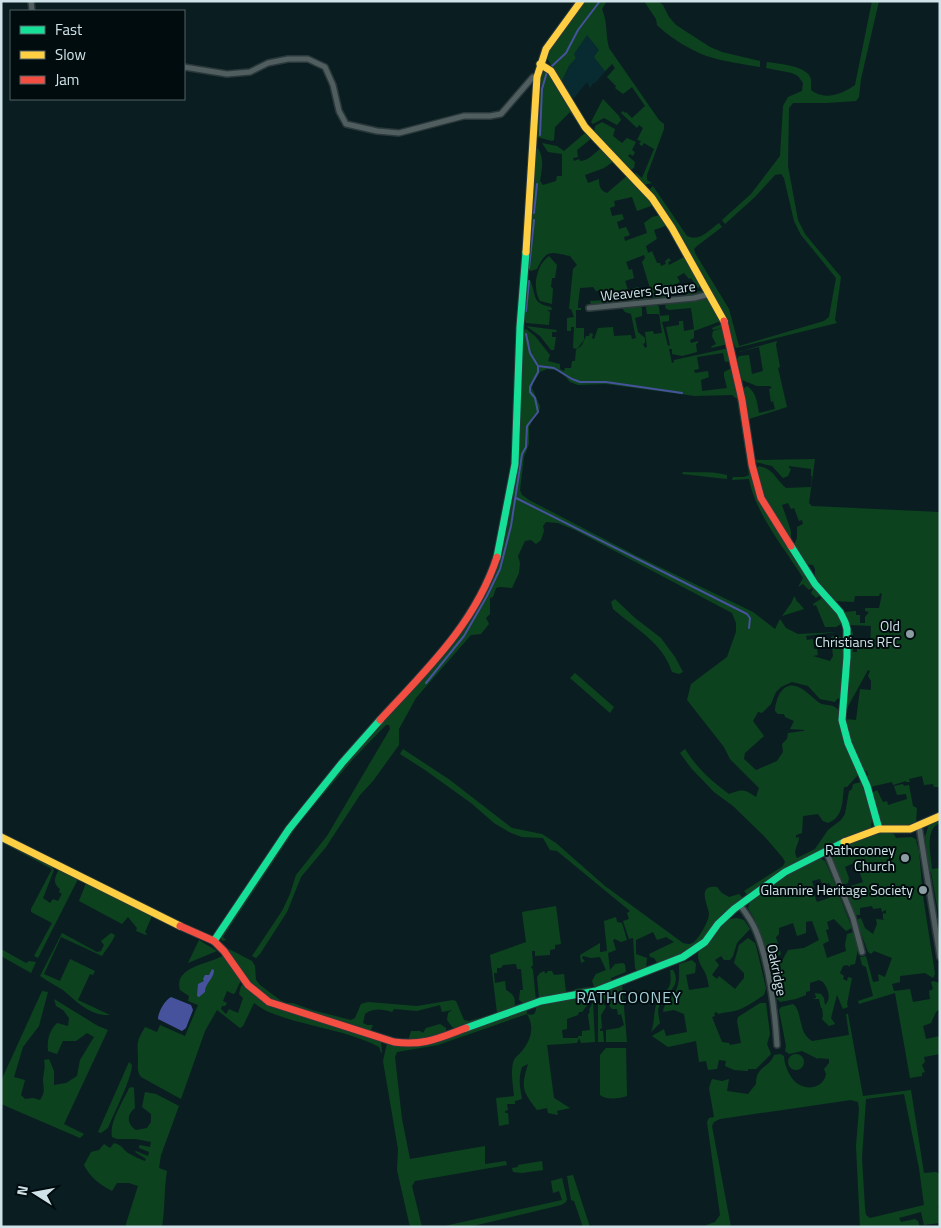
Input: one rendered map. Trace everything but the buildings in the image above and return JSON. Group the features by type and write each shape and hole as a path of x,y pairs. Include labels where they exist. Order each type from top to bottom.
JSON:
{"street":[{"path":"214,941 289,829 342,763 456,636 480,598 492,573 504,528 515,464 520,327 537,77 540,64 552,39 581,1"},
{"path":"185,67 227,74 250,72 268,63 288,59 308,59 325,66 333,85 339,111 346,124 377,131 399,133 464,116 501,114 533,76 537,77"},
{"path":"540,64 552,71 585,127 652,198 672,228 724,321 742,400 752,465 761,498 815,584 840,612 845,622 847,629 847,657 842,720 848,743 867,786 879,829"},
{"name":"Weavers Square","path":"589,308 697,298 710,294"},
{"path":"1,837 157,915 214,941 224,951 248,985 269,1002 384,1040 402,1044 420,1044 465,1030 541,1001 596,991 674,962 699,948 725,916 792,867 861,835 879,829 905,830 940,816"},
{"path":"919,826 940,957"},
{"path":"826,851 853,918 862,952"},
{"name":"Oakridge","path":"740,905 752,923 762,949 769,983 777,1045"}],"shaded area":[{"path":"591,28 610,66 590,88 587,82 574,98 567,93 561,83 569,66 576,58 574,54"}],"green space":[{"path":"583,1 607,1 602,9 609,48 659,120 664,124 664,129 647,175 647,180 652,183 644,185 635,172 642,178 654,149 644,143 642,146 639,144 641,141 637,140 643,128 639,125 637,128 621,113 623,111 626,112 632,118 645,106 632,87 623,94 615,88 616,86 607,77 615,68 612,64 605,71 594,57 599,50 587,35 574,54 576,58 569,66 561,83 547,58 548,50"},
{"path":"644,1 658,1 663,5 669,17 676,25 710,47 722,52 760,61 760,67 716,59 689,48 657,25 656,19"},
{"path":"872,1 879,1 861,79 859,97 856,101 793,103 789,108 788,166 798,220 805,234 841,277 835,320 837,323 736,348 667,214 649,190 653,186 687,236 700,236 719,223 722,227 694,249 729,309 739,346 824,321 829,317 836,278 801,235 794,221 784,178 781,174 775,175 755,197 725,224 722,220 751,194 780,156 783,106 788,97 802,91 803,83 798,76 766,68 767,62 801,69 811,78 811,90 822,95 833,95 850,88 855,85"},
{"path":"545,70 553,79 579,122 592,138 577,150 578,157 573,158 574,161 586,159 601,148 614,161 604,168 585,175 588,183 599,179 600,188 607,193 628,175 653,203 651,206 637,211 632,197 614,201 615,206 610,208 612,216 622,214 624,219 617,222 619,229 626,227 630,235 624,237 625,241 647,233 644,223 652,217 660,215 668,225 654,230 657,239 646,246 648,253 652,251 657,263 660,263 661,266 666,264 665,261 669,258 671,261 668,262 669,265 684,257 681,252 684,253 701,284 698,288 691,278 689,279 684,273 677,277 680,282 676,284 675,293 667,294 667,298 686,296 686,294 700,291 705,293 695,296 655,300 642,262 645,258 644,255 626,262 629,270 632,269 634,278 625,281 628,290 638,287 639,290 646,290 649,296 647,300 591,305 590,301 606,300 606,291 596,291 593,287 580,288 578,308 581,308 581,310 576,310 576,328 584,328 584,340 577,349 573,348 574,327 571,327 571,331 567,331 567,318 574,317 571,309 569,309 573,269 577,265 570,256 549,253 543,258 537,269 531,271 527,269 536,146 542,158 540,181 543,185 556,181 557,176 562,176 562,154 548,152 542,143 557,146 564,151 585,133 570,112 555,127 554,140 537,137 539,83 541,75"},
{"path":"603,99 619,116 621,120 617,125 604,118 593,124 591,122"},
{"path":"602,122 615,129 613,136 622,143 627,138 636,142 632,150 635,152 633,156 630,154 628,156 635,162 634,168 630,170 594,133 595,126"},
{"path":"549,256 557,265 555,278 552,278 552,304 540,301 536,290 538,271"},
{"path":"526,280 530,280 537,301 551,307 552,310 547,310 550,312 549,325 526,323 524,319"},
{"path":"711,300 721,321 694,331 694,338 690,340 691,343 698,341 696,344 697,352 682,356 672,354 672,349 669,349 672,363 674,360 729,348 732,361 725,362 723,353 697,357 699,369 694,370 695,373 708,371 709,377 701,380 702,391 727,388 724,372 730,369 733,371 750,471 758,499 793,556 843,623 836,627 825,627 816,605 814,606 813,604 822,598 819,596 816,598 811,593 812,588 809,590 803,584 798,587 803,578 764,518 749,479 732,480 733,477 749,475 737,399 732,395 695,396 606,384 578,385 570,382 557,370 547,369 540,372 532,388 540,406 539,412 529,427 529,444 524,457 520,490 522,495 529,500 637,556 753,612 775,629 780,619 786,628 798,634 837,632 806,636 807,640 813,639 814,649 817,649 818,655 813,656 830,661 833,656 831,637 837,635 845,640 840,698 835,702 820,699 808,686 792,682 781,687 776,692 771,704 762,713 758,712 753,721 764,736 745,753 744,759 756,770 777,761 783,752 782,744 787,739 788,733 805,730 790,729 794,721 785,717 784,714 778,714 775,711 776,702 785,687 797,686 818,702 834,706 838,709 842,735 858,775 847,787 844,787 840,813 833,820 828,823 823,821 818,814 803,816 802,833 796,835 796,838 799,837 795,850 797,858 815,849 828,830 841,820 845,814 849,791 852,789 853,784 861,782 872,818 871,828 791,866 747,895 744,891 783,866 785,862 765,837 733,806 714,792 691,768 680,753 685,749 705,774 729,794 743,791 749,792 756,797 759,788 730,759 724,747 687,700 691,684 727,657 736,632 736,623 732,613 575,530 558,523 546,522 543,526 544,531 541,540 536,544 531,540 525,541 518,556 520,563 519,573 512,588 496,588 493,597 490,598 490,614 486,618 489,624 481,634 471,635 416,698 399,729 399,745 373,781 360,795 326,847 301,877 287,912 260,954 256,958 252,956 282,911 296,875 327,836 390,729 389,725 386,725 354,758 299,823 223,937 226,940 222,941 220,936 273,856 333,777 471,618 507,527 515,485 518,463 523,332 526,329 535,336 550,355 548,361 560,364 560,369 564,371 565,368 571,368 572,361 575,361 576,350 582,345 586,336 589,336 590,333 593,334 592,338 594,339 598,328 613,327 614,336 631,335 632,339 636,338 631,314 625,312 621,307 639,305 642,308 642,316 635,318 638,332 645,338 645,343 643,344 645,348 647,347 645,332 662,333 659,314 647,314 647,304 656,303 659,307 660,316 669,315 669,321 662,322 668,346 670,345 666,327 679,325 679,321 683,321 684,331 694,329 691,308 669,310 665,308 666,302"},
{"path":"722,324 728,344 711,348 716,344 712,336 713,331 722,328 713,330 712,328"},
{"path":"526,326 557,330 552,332 552,337 556,337 554,350 551,350 540,336"},
{"path":"777,341 780,367 778,368 787,407 749,419 755,460 815,459 809,503 812,506 940,512 940,789 939,787 934,787 933,784 924,785 922,776 909,779 910,782 906,781 893,785 892,782 870,787 866,776 868,775 867,771 863,772 854,750 844,719 856,720 860,689 871,690 871,681 868,676 870,671 868,670 844,711 851,654 851,633 853,631 853,652 857,652 857,645 863,646 863,648 870,648 871,626 849,625 844,612 856,611 856,615 860,615 860,623 865,623 865,617 869,612 865,611 865,608 879,608 882,594 880,593 879,596 855,596 854,602 834,601 815,578 813,565 806,564 794,545 797,538 797,527 803,524 802,520 799,521 794,508 791,509 788,503 782,505 791,531 791,540 765,500 756,469 759,466 771,472 786,488 811,487 812,476 811,469 789,466 791,469 788,476 783,478 772,466 755,462 743,389 747,386 753,392 759,413 775,409 773,401 771,402 769,389 772,388 770,386 757,386 742,380 737,359 739,356 749,355 752,374 763,371 759,347 738,352"},
{"path":"683,472 721,474 727,475 727,479 682,474"},
{"path":"794,596 796,602 804,609 782,616 792,602"},
{"path":"615,599 635,618 661,638 683,672 679,674 672,672 668,662 655,644 613,609 611,602"},
{"path":"575,673 614,707 610,713 570,678"},
{"path":"403,749 450,780 512,828 542,834 556,843 605,886 683,943 690,944 694,942 706,925 709,917 705,896 707,889 717,887 729,897 739,894 743,898 700,944 681,956 658,964 649,954 674,942 666,937 657,940 653,932 636,940 636,954 647,958 646,968 637,971 635,968 633,938 629,939 623,921 629,919 627,913 630,911 557,851 550,850 543,838 522,837 494,823 471,803 400,754"},
{"path":"903,784 904,786 909,785 913,806 917,808 916,823 911,826 884,826 881,823 872,793 877,790 883,802 887,801 888,805 907,799 906,794 897,795 894,786"},
{"path":"940,821 930,836 930,850 932,869 940,868 940,922 931,872 929,872 925,837 929,824"},
{"path":"883,831 894,834 896,838 912,837 917,840 923,896 935,974 933,978 925,973 900,976 900,982 892,984 894,991 910,989 913,1002 930,999 929,991 933,989 931,982 940,983 940,1009 936,1012 931,1023 923,1026 926,1039 940,1036 940,1054 924,1057 925,1062 922,1065 925,1072 922,1073 922,1076 910,1078 895,993 859,1004 858,1001 873,996 866,967 862,965 860,957 866,956 873,982 879,981 878,974 885,977 892,958 874,951 871,954 868,952 856,920 861,918 865,928 873,934 877,924 876,919 885,920 883,919 883,913 886,914 886,910 882,912 881,908 873,909 872,906 860,908 860,915 855,915 844,888 863,882 858,868 860,867 858,861 845,867 849,878 848,883 843,885 831,855 846,843"},
{"path":"1,839 53,867 54,870 43,898 50,903 53,899 58,901 62,894 59,892 60,889 55,882 59,869 78,879 38,958 34,956 52,923 31,912 31,909 52,869 1,842"},
{"path":"820,858 825,861 836,886 832,888 829,883 823,885 820,879 812,881 814,888 812,889 817,902 829,898 831,893 838,892 852,928 846,931 834,919 827,922 829,929 826,930 829,941 823,944 827,958 846,951 847,934 854,932 858,949 855,964 850,965 850,967 847,965 843,966 840,973 844,976 843,979 847,981 848,977 852,978 848,1007 843,1009 837,995 831,1018 835,1024 829,1026 822,1019 822,1008 819,999 813,999 816,998 815,993 821,994 825,1005 827,1002 828,994 823,982 819,980 810,983 810,991 806,992 806,995 780,1002 776,998 775,981 771,970 782,961 788,950 804,948 819,940 812,921 806,922 806,933 797,936 793,923 779,928 779,934 776,937 781,954 774,960 767,957 763,941 748,908 751,899 797,869"},
{"path":"86,883 152,916 145,932 147,934 136,931 137,928 128,917 122,924 79,901"},
{"path":"556,906 561,944 555,945 555,949 550,950 550,955 535,956 535,951 532,951 533,965 531,967 533,970 536,1001 525,1005 519,1000 520,990 523,990 521,969 517,969 516,964 503,965 501,968 497,968 497,973 494,973 495,983 505,981 506,990 514,998 514,1009 457,1029 452,1027 447,1020 448,1013 452,1010 442,1012 440,1005 417,1011 394,1009 392,1012 371,1011 365,1014 363,1023 373,1025 370,1032 309,1014 276,1002 254,988 227,950 229,949 252,961 255,966 256,980 260,985 286,1003 293,1003 351,1020 355,1018 361,1004 368,1002 417,1006 453,1000 456,1001 464,1020 469,1021 497,1013 490,955 526,942 522,912"},
{"path":"616,917 617,922 622,923 627,940 621,942 613,940 616,950 608,953 610,970 615,964 623,963 626,972 611,978 612,983 595,989 592,981 596,974 606,970 600,957 591,958 583,956 582,958 585,961 581,963 580,955 600,943 600,952 607,951 604,921"},
{"path":"728,918 744,920 750,929 737,943 730,960 724,960 721,956 715,960 719,965 712,975 717,979 719,976 735,989 744,978 744,973 734,963 739,945 748,938 755,943 766,988 764,995 745,1007 736,1011 718,1014 717,1012 712,1017 722,1042 729,1043 730,1045 741,1043 738,1017 760,1003 766,1003 770,1034 767,1044 771,1054 756,1069 748,1069 748,1071 734,1070 725,1066 726,1061 719,1060 717,1069 708,1070 706,1061 699,1062 696,1041 668,1047 652,1036 664,1029 666,1036 687,1032 684,1014 674,1010 663,1012 665,1005 678,985 679,964 692,960 696,964 695,973 686,975 689,990 709,987 698,953"},
{"path":"62,933 97,952 101,951 104,945 101,941 111,933 115,935 102,956 61,937 44,974 60,981 70,959 95,971 93,975 90,974 78,1000 110,1015 90,1011 63,990 40,976"},
{"path":"199,940 217,951 188,963"},
{"path":"1,949 26,963 29,961 36,962 31,973 1,956"},
{"path":"224,955 241,980 235,993 227,991 223,1001 227,1003 221,1009 226,1014 229,1009 238,1013 243,998 239,994 241,986 244,984 255,994 381,1042 382,1052 379,1047 354,1036 287,1018 269,1012 254,1003 243,1026 240,1028 217,1010 205,1031 181,1099 141,1077 138,1069 138,1044 145,1027 157,1032 160,1025 185,1036 198,1005 188,1001 189,996 180,990 179,982 187,971"},
{"path":"670,970 673,970 676,981 672,990 661,1001 658,1012 660,1023 651,1032 657,1003 668,989 670,983"},
{"path":"544,971 546,974 548,971 552,971 554,975 564,974 566,992 574,992 575,989 588,987 589,989 588,990 539,998 537,977 540,973"},
{"path":"622,984 627,1042 606,1042 606,1030 619,1028 624,1025 621,1014 618,1015 617,1009 612,1009 603,998 602,992"},
{"path":"42,991 48,992 39,1026 23,1047 14,1077 25,1080 21,1095 25,1099 33,1098 40,1100 42,1097 44,1091 44,1060 49,1059 54,1071 54,1085 66,1083 77,1076 80,1060 94,1037 87,1033 76,1041 63,1041 57,1054 48,1051 50,1032 57,1023 68,1026 69,1018 63,1010 56,1006 54,999 98,1026 108,1030 64,1124 84,1134 80,1138 1,1104 1,1081"},
{"path":"589,996 591,1000 582,1012 567,1019 567,1029 562,1030 563,1038 578,1038 578,1036 582,1036 582,1031 590,1030 588,1015 593,1002 595,1042 581,1043 579,1038 577,1043 547,1045 554,1098 570,1108 557,1111 558,1115 548,1113 547,1108 537,1110 528,1098 524,1088 524,1078 528,1064 522,1067 520,1075 522,1099 515,1101 515,1104 507,1104 508,1110 505,1113 508,1113 509,1124 499,1126 496,1098 514,1096 513,1064 528,1042 531,1033 531,1024 527,1014 532,1015 535,1013 537,1005"},
{"path":"601,1000 606,1007 601,1015 602,1028 600,1029 600,1031 603,1031 604,1042 598,1042 598,1004"},
{"path":"793,1004 796,1007 804,1032 812,1041 849,1035 846,1014 848,1014 863,1096 911,1090 924,1173 936,1172 940,1174 940,1206 938,1207 940,1223 924,1225 921,1212 899,1218 901,1222 915,1219 920,1227 860,1227 856,1146 859,1109 858,1102 851,1100 720,1119 714,1122 712,1126 731,1227 701,1227 715,1222 720,1215 707,1122 709,1118 714,1117 709,1088 712,1079 722,1081 729,1079 727,1091 748,1094 756,1084 760,1070 769,1063 774,1055 780,1054 784,1056 792,1079 798,1084 811,1087 819,1085 825,1078 824,1069 829,1063 829,1059 818,1059 802,1051 789,1054 785,1051 786,1046 779,1010 781,1007","holes":["904,1094 919,1168 924,1205 870,1218 866,1215 862,1158 866,1099"]},
{"path":"527,1010 527,1014 438,1045 397,1052 395,1057 402,1119 410,1159 485,1146 485,1164 506,1161 507,1165 415,1181 412,1186 422,1227 410,1227 397,1170 398,1149 383,1061 387,1043 410,1046 429,1044"},
{"path":"440,1024 446,1028 446,1034 428,1041 408,1041 411,1031 423,1033 426,1028"},
{"path":"606,1048 626,1048 627,1096 606,1098 600,1095 600,1055"},
{"path":"796,1054 802,1056 804,1062 802,1068 796,1070 790,1068 788,1062 790,1056"},
{"path":"129,1062 132,1065 126,1087 108,1128 101,1133 98,1132"},
{"path":"129,1088 134,1088 135,1108 129,1116 129,1122 136,1130 147,1128 151,1122 151,1114 142,1107 145,1092 156,1094 179,1106 161,1155 159,1168 167,1171 162,1227 125,1227 138,1186 129,1183 117,1183 112,1191 95,1180 84,1165 91,1152 99,1150 104,1144 110,1148 114,1143 121,1146 128,1153 145,1161 146,1159 135,1152 148,1156 149,1152 139,1148 139,1146 150,1147 151,1142 112,1137 114,1119"},
{"path":"542,1161 543,1170 522,1173 513,1172 512,1168 518,1167 518,1165"},
{"path":"573,1175 590,1227 583,1227 574,1201 571,1200 567,1176"},
{"path":"562,1178 567,1199 561,1205 469,1227 440,1227 562,1200 559,1191 553,1193 551,1181"}],"water":[{"path":"212,969 214,973 206,986 205,992 199,997 197,996 198,984 204,981 205,975 209,975"},
{"path":"171,997 191,1005 193,1010 186,1028 182,1031 158,1019 162,1006"}],"waterway":[{"path":"552,66 566,53 578,30 600,1"},
{"path":"540,135 542,89 547,72"},
{"path":"534,213 537,184"},
{"path":"529,268 534,220"},
{"path":"526,311 529,281"},
{"path":"426,683 464,636 500,569 511,526 522,454 526,447 527,426 538,412 535,398 530,392 530,387 538,372 538,366 530,353 526,334"},
{"path":"538,366 554,368 580,382 606,382 682,393"},
{"path":"516,498 747,614 750,618 749,628"}],"traffic: fast":[{"path":"497,557 515,464 520,327 526,252"},
{"path":"791,546 815,584 840,612 845,622 847,629 847,657 842,720 848,743 867,786 879,829"},
{"path":"214,941 289,829 342,763 380,720"},
{"path":"466,1028 541,1001 596,991 683,957 705,942 718,924 734,909 785,872 844,842"}],"traffic: slow":[{"path":"526,252 537,77 546,49 581,1"},
{"path":"540,64 551,71 585,127 652,198 672,228 724,321"},
{"path":"844,842 879,829 910,829 940,816"},
{"path":"1,837 180,926"}],"traffic: jam":[{"path":"724,321 742,400 752,465 761,498 791,546"},
{"path":"380,720 448,645 476,604 488,581 497,557"},
{"path":"180,926 214,941 224,951 248,985 269,1002 394,1042 423,1042 466,1028"}],"place":[{"name":"Old Christians RFC","path":"910,634"},
{"name":"Rathcooney Church","path":"905,858"},
{"name":"Glanmire Heritage Society","path":"923,890"}],"district":[{"name":"RATHCOONEY","path":"629,997"}]}
